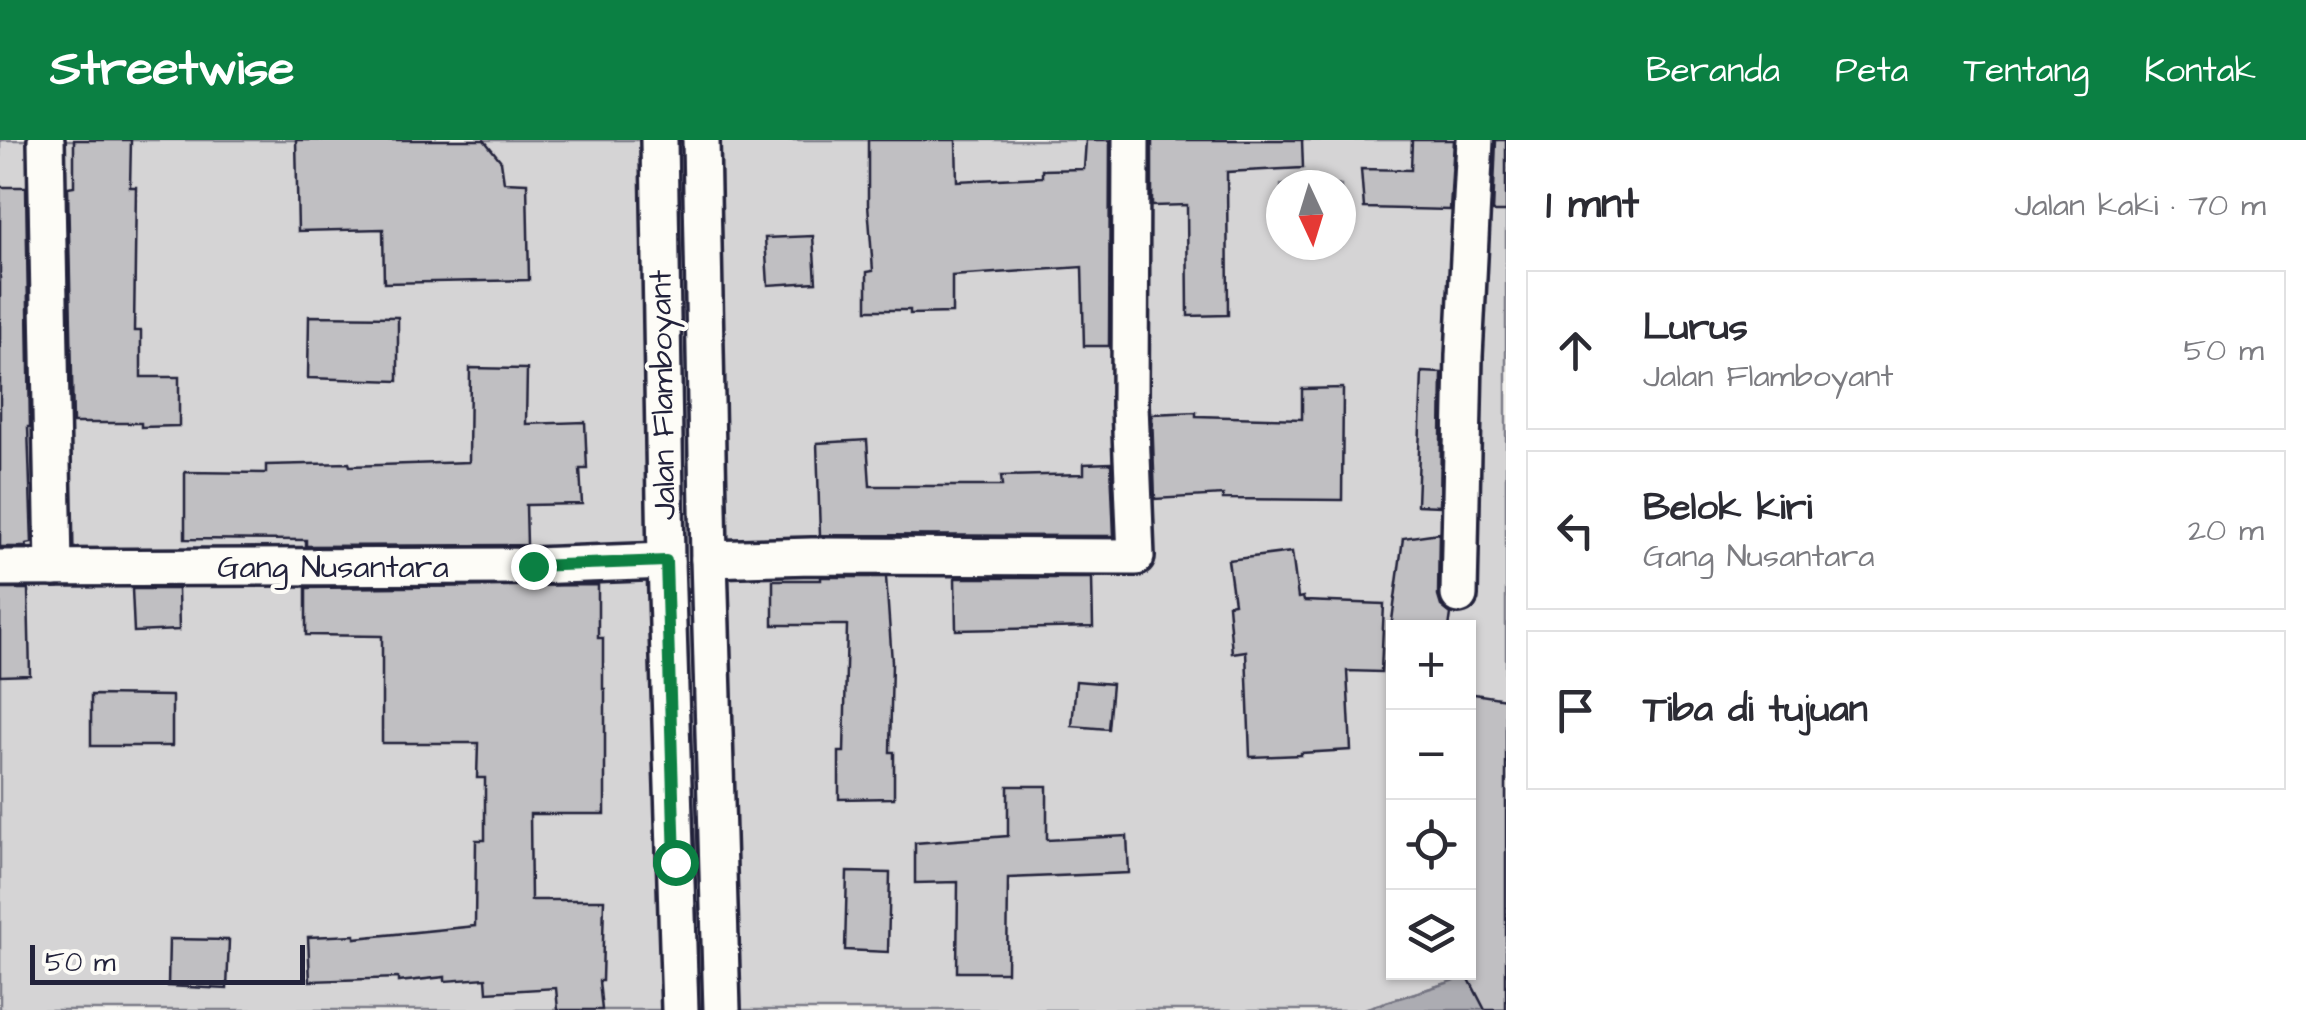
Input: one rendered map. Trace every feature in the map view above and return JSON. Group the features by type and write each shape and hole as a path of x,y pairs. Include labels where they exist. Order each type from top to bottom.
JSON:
{"street":[{"path":"46,140 54,568"},
{"name":"Jalan Flamboyant","path":"659,140 666,561 680,1010"},
{"name":"Jalan Flamboyant","path":"701,140 722,1010"},
{"path":"709,559 1136,556 1130,405 1131,140"},
{"path":"1458,596 1475,140"},
{"path":"662,334 704,332"},
{"name":"Gang Nusantara","path":"0,568 533,566 666,561"},
{"path":"675,862 717,861"}],"shaded area":[{"path":"0,140 1506,140 1506,961 1476,972 1476,620 1386,620 1386,980 1455,980 1361,1010 0,1010"},
{"path":"1506,961 1506,1010 1361,1010 1455,980 1476,980 1476,972"}],"building":[{"path":"74,140 131,140 130,187 136,187 134,331 141,331 141,377 179,377 179,426 73,423 68,187 74,186"},
{"path":"296,140 484,140 501,161 504,182 527,183 529,280 384,283 383,229 298,231"},
{"path":"868,140 956,140 957,181 1042,177 1042,170 1084,169 1086,140 1110,140 1109,346 1084,346 1082,267 952,276 952,313 867,310 867,272 873,271"},
{"path":"1152,140 1302,140 1303,168 1227,172 1228,315 1188,316 1187,205 1152,206"},
{"path":"1412,140 1454,140 1450,210 1364,208 1361,169 1411,170"},
{"path":"1496,140 1506,140 1506,212 1493,212"},
{"path":"0,187 26,187 32,543 27,547 0,547"},
{"path":"813,236 816,282 768,285 765,238"},
{"path":"309,316 398,317 398,381 308,378"},
{"path":"470,368 527,369 526,424 585,422 587,469 580,469 582,504 526,505 527,545 306,546 306,540 185,539 185,472 266,473 266,465 469,462"},
{"path":"1422,372 1442,373 1440,506 1417,505"},
{"path":"1343,388 1342,500 1223,499 1223,495 1155,499 1152,414 1196,412 1196,416 1302,419 1302,389"},
{"path":"867,440 870,486 1002,486 1001,476 1084,474 1084,464 1111,463 1114,536 820,535 817,443"},
{"path":"1439,533 1438,596 1441,606 1451,614 1450,620 1392,620 1403,538"},
{"path":"1292,552 1298,598 1384,604 1381,672 1347,671 1351,750 1250,757 1246,651 1232,653 1228,604 1234,603 1228,560"},
{"path":"886,577 894,798 839,799 847,625 773,625 773,580"},
{"path":"955,578 1092,578 1093,627 956,630"},
{"path":"598,585 598,638 603,638 605,689 605,814 530,814 531,900 604,900 599,981 602,1010 558,1010 556,988 487,992 486,978 310,981 308,937 355,938 475,926 476,840 485,840 485,778 477,778 478,743 382,743 382,636 306,635 306,588"},
{"path":"0,589 28,589 30,675 0,676"},
{"path":"132,589 178,589 179,630 134,632"},
{"path":"1076,681 1112,684 1108,729 1072,726"},
{"path":"1476,694 1506,699 1506,1010 1485,1010 1470,980 1476,980"},
{"path":"91,695 172,696 172,746 91,746"},
{"path":"1008,786 1047,786 1047,840 1127,836 1129,873 1008,878 1007,972 957,972 958,882 915,883 915,843 1008,836"},
{"path":"847,872 890,873 888,952 845,950"},
{"path":"169,939 229,940 227,989 168,986"}],"route":[{"path":"533,566 666,561 675,862"}]}
